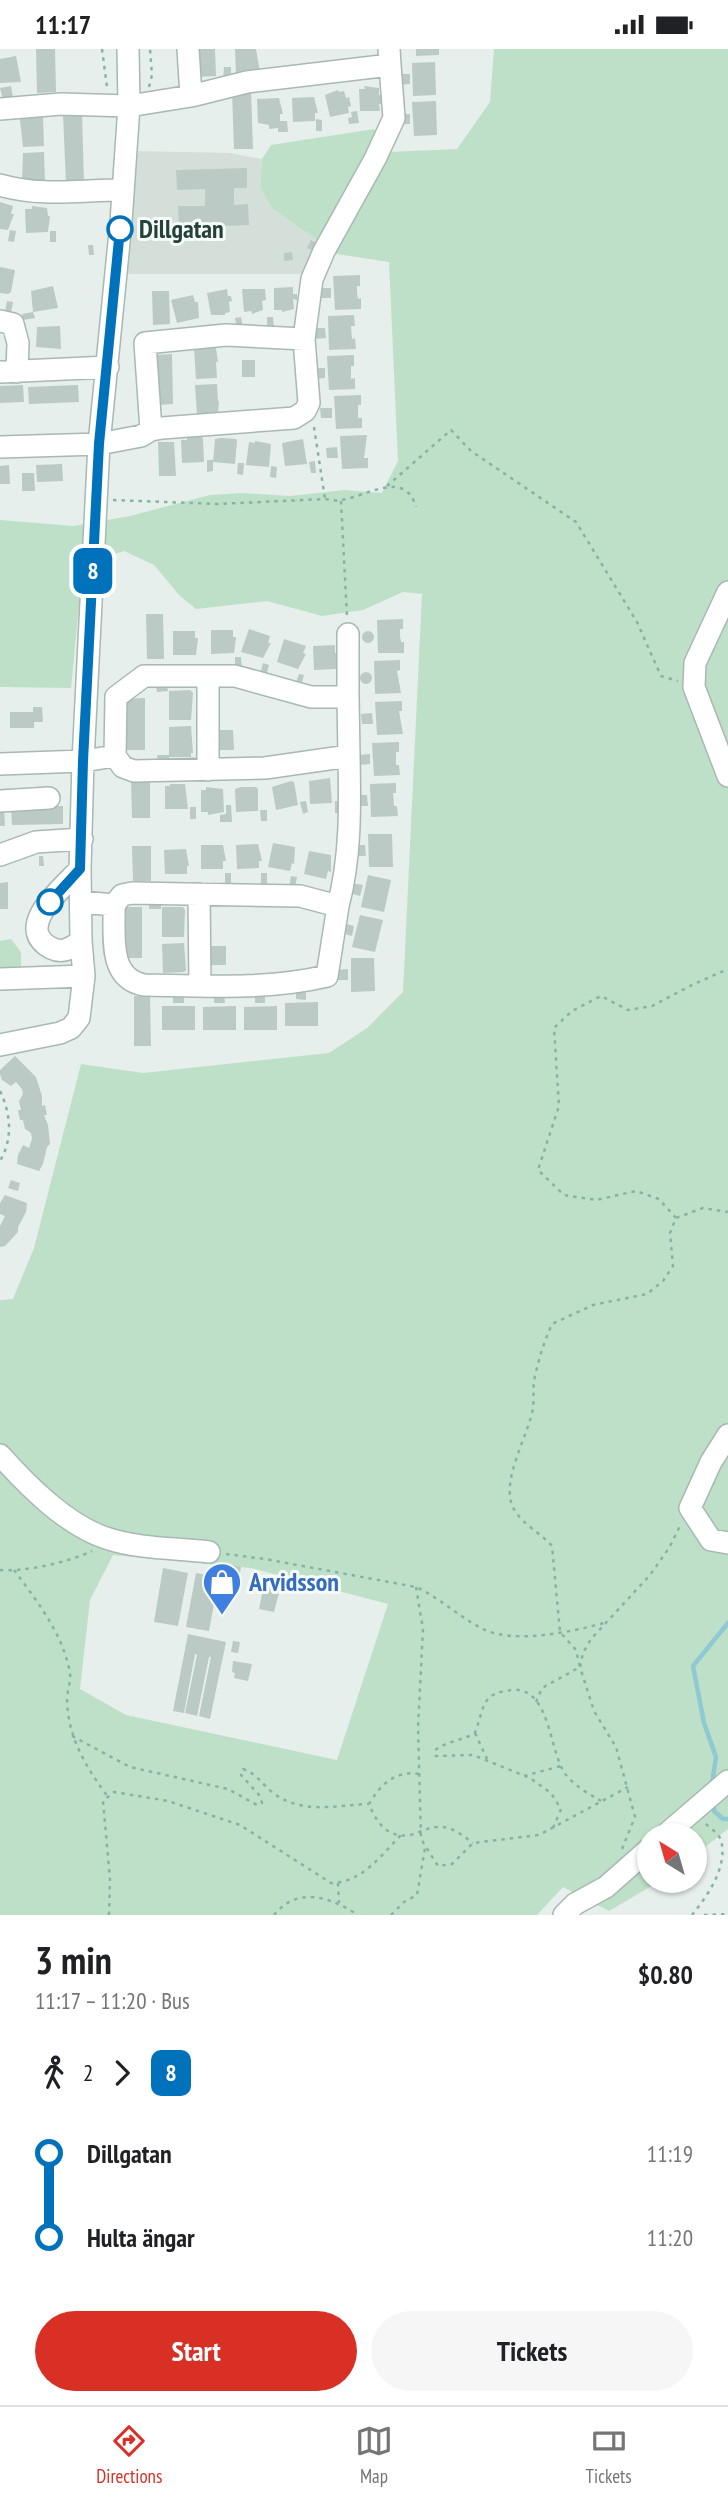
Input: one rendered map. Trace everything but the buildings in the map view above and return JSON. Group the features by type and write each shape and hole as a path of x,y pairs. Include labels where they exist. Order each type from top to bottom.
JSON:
{"street":[{"path":"0,1045 60,1033 71,1028 79,1018 84,976 80,869 83,761 99,444 122,190 137,104 128,49"},
{"path":"188,49 191,96"},
{"path":"0,109 61,104 137,104 389,57 394,118 312,279 304,339 309,392 309,403 305,411 294,418 162,428 141,436 99,444 0,447"},
{"path":"0,185 23,192 122,190"},
{"path":"0,321 13,324 18,343 9,372 108,367"},
{"path":"151,430 145,343 226,335 304,339"},
{"path":"728,592 695,663 694,687 728,776"},
{"path":"338,906 300,896 122,895 114,905 116,963 126,978 144,985 262,985 327,976 338,906 346,877 349,836 348,634"},
{"path":"348,697 311,697 235,676 144,676 116,697 115,756 123,767 134,771 265,768 349,756"},
{"path":"208,677 208,770"},
{"path":"50,798 3,801 4,764 83,761 115,756"},
{"path":"0,855 36,842 82,839"},
{"path":"80,869 40,913 36,925 41,939 52,948 61,951 81,941"},
{"path":"199,894 200,986"},
{"path":"81,902 114,905"},
{"path":"0,979 84,976"},
{"path":"728,1435 710,1462 690,1508 711,1540 728,1543"},
{"path":"0,1455 38,1494 70,1518 104,1537 126,1543 209,1552"},
{"path":"679,1823 726,1783"},
{"path":"564,1915 575,1905 606,1887 637,1860"}],"path":[{"path":"137,104 152,75 150,49"},
{"path":"305,411 316,431 326,499"},
{"path":"111,500 218,504 326,499 341,501 387,486 451,430 471,451 576,522 637,622 661,675 694,687"},
{"path":"387,486 407,492 413,497 416,507"},
{"path":"341,501 348,634"},
{"path":"676,1218 659,1199 636,1191 596,1201 565,1195 538,1170 559,1106 554,1028 572,1011 601,996 628,1010 652,1006 728,969"},
{"path":"0,1091 6,1105 10,1136 7,1150 0,1161"},
{"path":"617,1856 635,1817 617,1747 594,1711 576,1650 559,1632 552,1546 544,1536 523,1520 511,1503 512,1477 533,1408 534,1383 543,1345 552,1324 593,1305 647,1294 663,1281 673,1266 670,1233 676,1218 703,1208 728,1212"},
{"path":"536,1702 542,1688 580,1667 583,1653 591,1639 650,1575 690,1508"},
{"path":"0,1570 15,1570 76,1557 91,1552 104,1537"},
{"path":"209,1552 265,1559 416,1587 434,1595 481,1629 498,1635 515,1637 559,1632 607,1622"},
{"path":"15,1570 48,1617 62,1647 71,1676 66,1698 72,1736 89,1771 108,1797"},
{"path":"416,1587 423,1629 418,1727 421,1839 438,1866 452,1864 473,1843 539,1835 628,1787"},
{"path":"553,1828 561,1809 551,1793 524,1776 473,1755 436,1756 435,1750 445,1743 465,1739 475,1733 486,1700 497,1691 520,1689 536,1702 543,1710 566,1776 601,1801"},
{"path":"475,1733 488,1762"},
{"path":"72,1736 130,1767 228,1789 257,1805 262,1803 260,1796 241,1775 243,1769 254,1773 273,1793 288,1801 318,1809 369,1804"},
{"path":"524,1776 561,1766"},
{"path":"369,1804 377,1790 389,1779 405,1772 420,1774"},
{"path":"109,1915 110,1879 103,1801 114,1792 168,1801 240,1825 331,1883 345,1883 373,1864 401,1834"},
{"path":"369,1804 377,1823 393,1833 410,1835 438,1827 454,1829 473,1843"},
{"path":"692,1915 722,1871 725,1854 720,1838 700,1805"},
{"path":"720,1838 728,1835"},
{"path":"391,1915 404,1902 417,1895 426,1846"},
{"path":"338,1883 339,1903"},
{"path":"274,1915 280,1908 307,1895 339,1903 358,1915"},
{"path":"704,1915 728,1914"}],"shaded area":[{"path":"135,151 230,153 262,159 260,188 273,209 337,254 304,274 126,274"}],"green space":[{"path":"494,49 728,49 728,1829 707,1846 707,1823 637,1823 637,1893 640,1893 609,1911 563,1887 537,1915 0,1915 0,1300 13,1299 34,1248 81,1064 143,1073 329,1053 367,1028 403,992 422,594 403,592 363,610 322,616 267,601 196,609 180,596 154,565 124,551 83,564 71,688 0,687 0,520 73,526 130,516 210,495 241,493 290,496 345,490 382,493 398,461 389,262 337,254 273,209 260,188 262,159 271,145 374,129 389,152 457,149 490,102","holes":["113,1555 251,1568 388,1604 337,1760 126,1715 80,1689 90,1600"]},
{"path":"11,939 21,952 21,967 0,968 0,941"}],"waterway":[{"path":"712,1784 716,1757 704,1723 693,1666 728,1623"},
{"path":"714,1803 714,1811 723,1819 728,1819"}],"bus line":[{"name":"8","path":"50,902 80,869 99,444 120,229"}],"place":[{"name":"Dillgatan","path":"120,229"},
{"name":"Arvidsson","path":"222,1616"}]}
